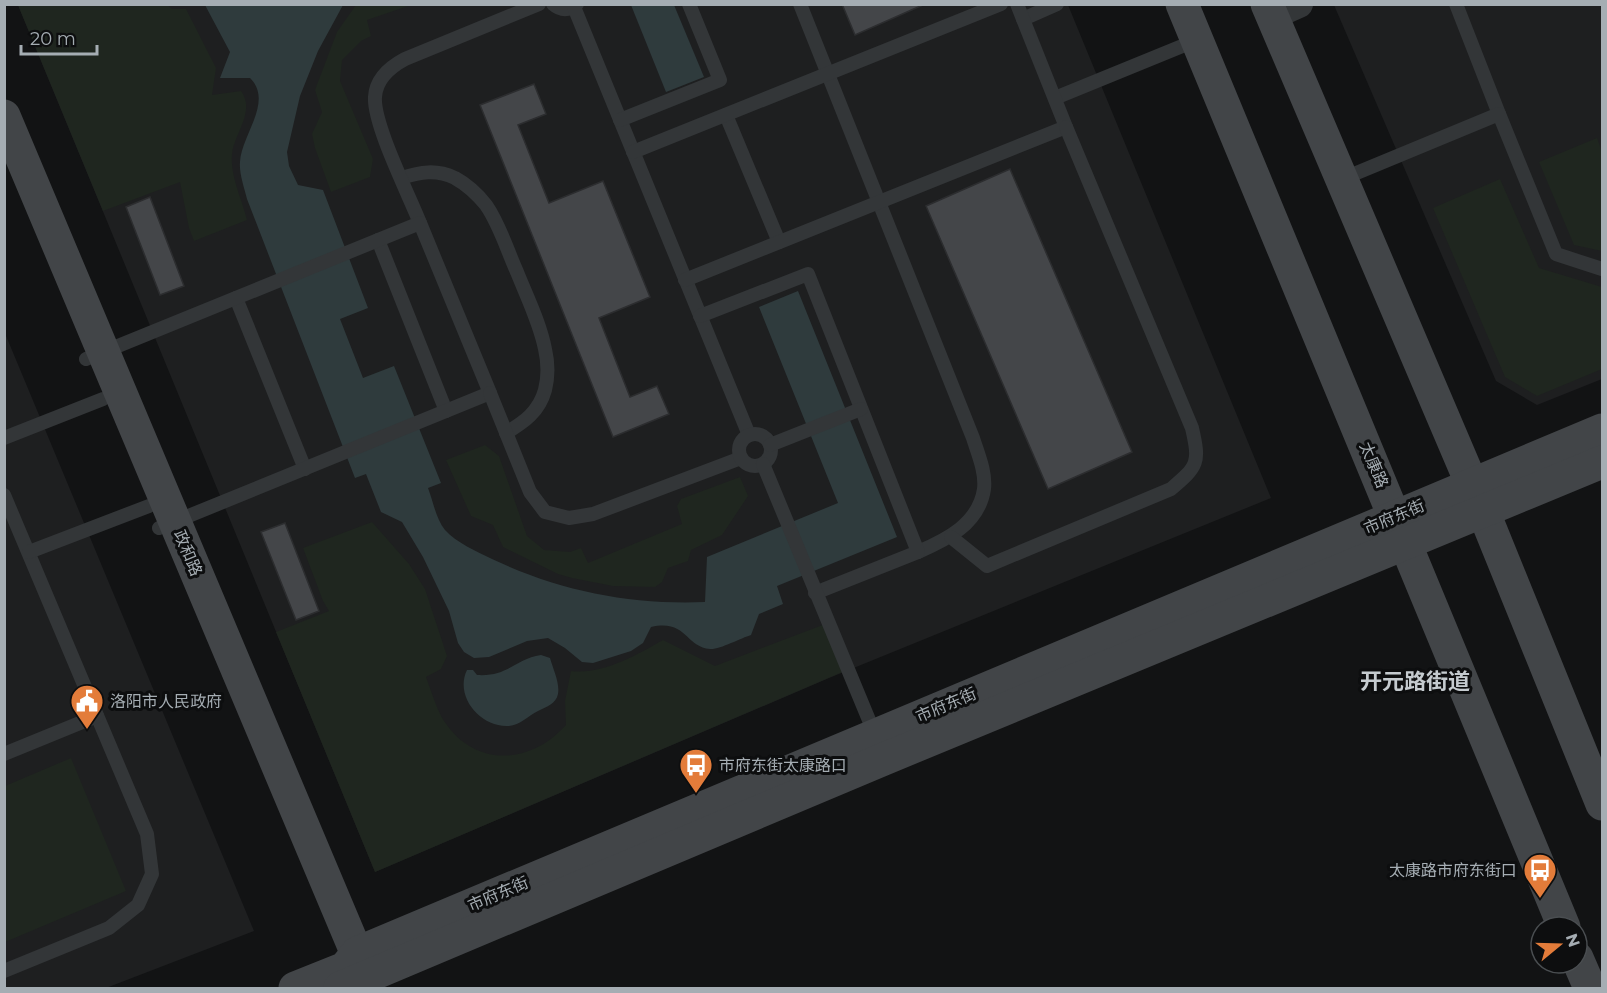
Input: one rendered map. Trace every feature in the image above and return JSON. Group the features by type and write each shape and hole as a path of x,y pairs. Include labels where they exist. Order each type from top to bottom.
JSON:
{"street":[{"name":"太康路","path":"1182,4 1559,915"},
{"path":"1279,8 1342,178 1478,499 1602,804"},
{"name":"政和路","path":"4,117 95,356 161,518 355,978"},
{"name":"政和路","path":"4,170 95,356 104,399 161,518"},
{"name":"市府东街","path":"1478,499 1602,430"},
{"name":"市府东街","path":"295,988 355,978 880,747 1401,530 1478,499 1602,462"}],"lane":[{"path":"539,4 405,59 382,76 375,95 376,115 530,492 546,512 569,518 593,514 741,458"},
{"path":"553,4 562,10 575,6 749,435"},
{"path":"620,120 720,80 689,4"},
{"path":"800,4 974,438 982,465 984,490 975,513 951,537 815,593"},
{"path":"633,152 1001,4"},
{"path":"951,537 987,566 1172,489 1191,472 1198,453 1192,428 1017,4"},
{"path":"1023,19 1057,4"},
{"path":"1456,4 1556,254 1602,269"},
{"path":"1054,98 1197,39"},
{"path":"1342,178 1499,114"},
{"path":"726,115 779,242"},
{"path":"685,280 1066,127"},
{"path":"402,178 422,172 437,173 455,178 469,188 485,204 496,223 514,266 540,330 546,351 547,374 545,392 537,408 528,420 506,433"},
{"path":"95,356 420,223"},
{"path":"378,240 446,411"},
{"path":"700,316 808,274 856,411 918,552"},
{"path":"236,298 305,469"},
{"path":"28,552 161,518 305,469 490,393"},
{"path":"4,438 104,399"},
{"path":"770,445 856,411"},
{"path":"749,435 764,437 770,445 770,455 759,466 748,465 741,458 739,447 744,438 749,435"},
{"path":"763,464 880,747"},
{"path":"4,495 147,834 152,874 138,905 109,928 4,971"},
{"path":"4,754 97,716"}],"shaded area":[{"path":"166,4 172,9 186,9 216,68 212,95 241,91 246,106 232,154 232,162 247,220 194,241 189,228 180,182 103,211 18,5"},
{"path":"18,5 1068,5 1271,498 829,678 375,872"},
{"path":"205,5 343,5 318,51 300,96 287,152 289,166 298,185 323,190 368,308 340,319 363,378 394,366 441,483 428,488 435,510 442,526 455,539 480,553 543,580 596,594 650,601 705,602 707,557 838,503 759,307 798,291 897,537 777,586 783,604 759,614 751,635 719,648 702,647 679,630 663,626 651,627 643,643 631,651 593,663 582,662 548,638 527,641 489,657 474,658 464,652 458,643 449,611 423,557 402,522 381,512 366,474 355,478 243,185 240,162 258,108 257,87 250,78 220,78 230,52"},
{"path":"356,5 411,5 367,20 371,36 361,41 342,60 340,81 373,159 370,177 331,192 312,134 322,112 315,90 337,32"},
{"path":"631,5 674,5 704,77 666,92"},
{"path":"1334,5 1602,5 1602,379 1537,405 1496,381"},
{"path":"1597,138 1602,152 1602,251 1574,245 1539,162"},
{"path":"1500,179 1539,268 1602,287 1602,369 1537,396 1505,377 1433,208"},
{"name":"洛阳市人民政府","path":"4,331 254,931 106,988 5,988"},
{"path":"485,445 499,456 527,536 544,550 570,552 581,548 588,563 682,524 677,506 681,499 740,477 748,496 722,535 691,550 688,561 668,568 662,582 655,587 613,586 558,574 503,547 493,525 471,516 446,460"},
{"path":"372,522 409,564 425,589 447,656 441,669 426,677 441,716 450,730 461,740 487,754 516,755 548,741 561,730 566,725 565,701 571,671 595,670 619,663 663,640 715,666 828,623 847,670 375,872 276,632 329,611 303,548"},
{"path":"541,655 550,658 557,681 558,694 553,703 509,726 489,722 473,709 464,690 467,670 473,670 477,675 488,675 504,671 524,660"},
{"path":"71,758 126,891 5,942 5,786"}],"building":[{"path":"842,4 925,4 855,35"},
{"path":"534,84 546,114 518,125 549,203 603,181 650,297 599,318 630,397 657,386 669,414 613,437 480,105"},
{"path":"1010,169 1132,452 1048,489 926,206"},
{"path":"150,197 184,286 160,295 126,207"},
{"path":"285,523 319,611 296,620 261,532"}],"place":[{"name":"洛阳市人民政府","path":"87,730"},
{"name":"市府东街太康路口","path":"696,794"},
{"name":"太康路市府东街口","path":"1540,899"}],"district":[{"name":"开元路街道","path":"1415,681"}]}
